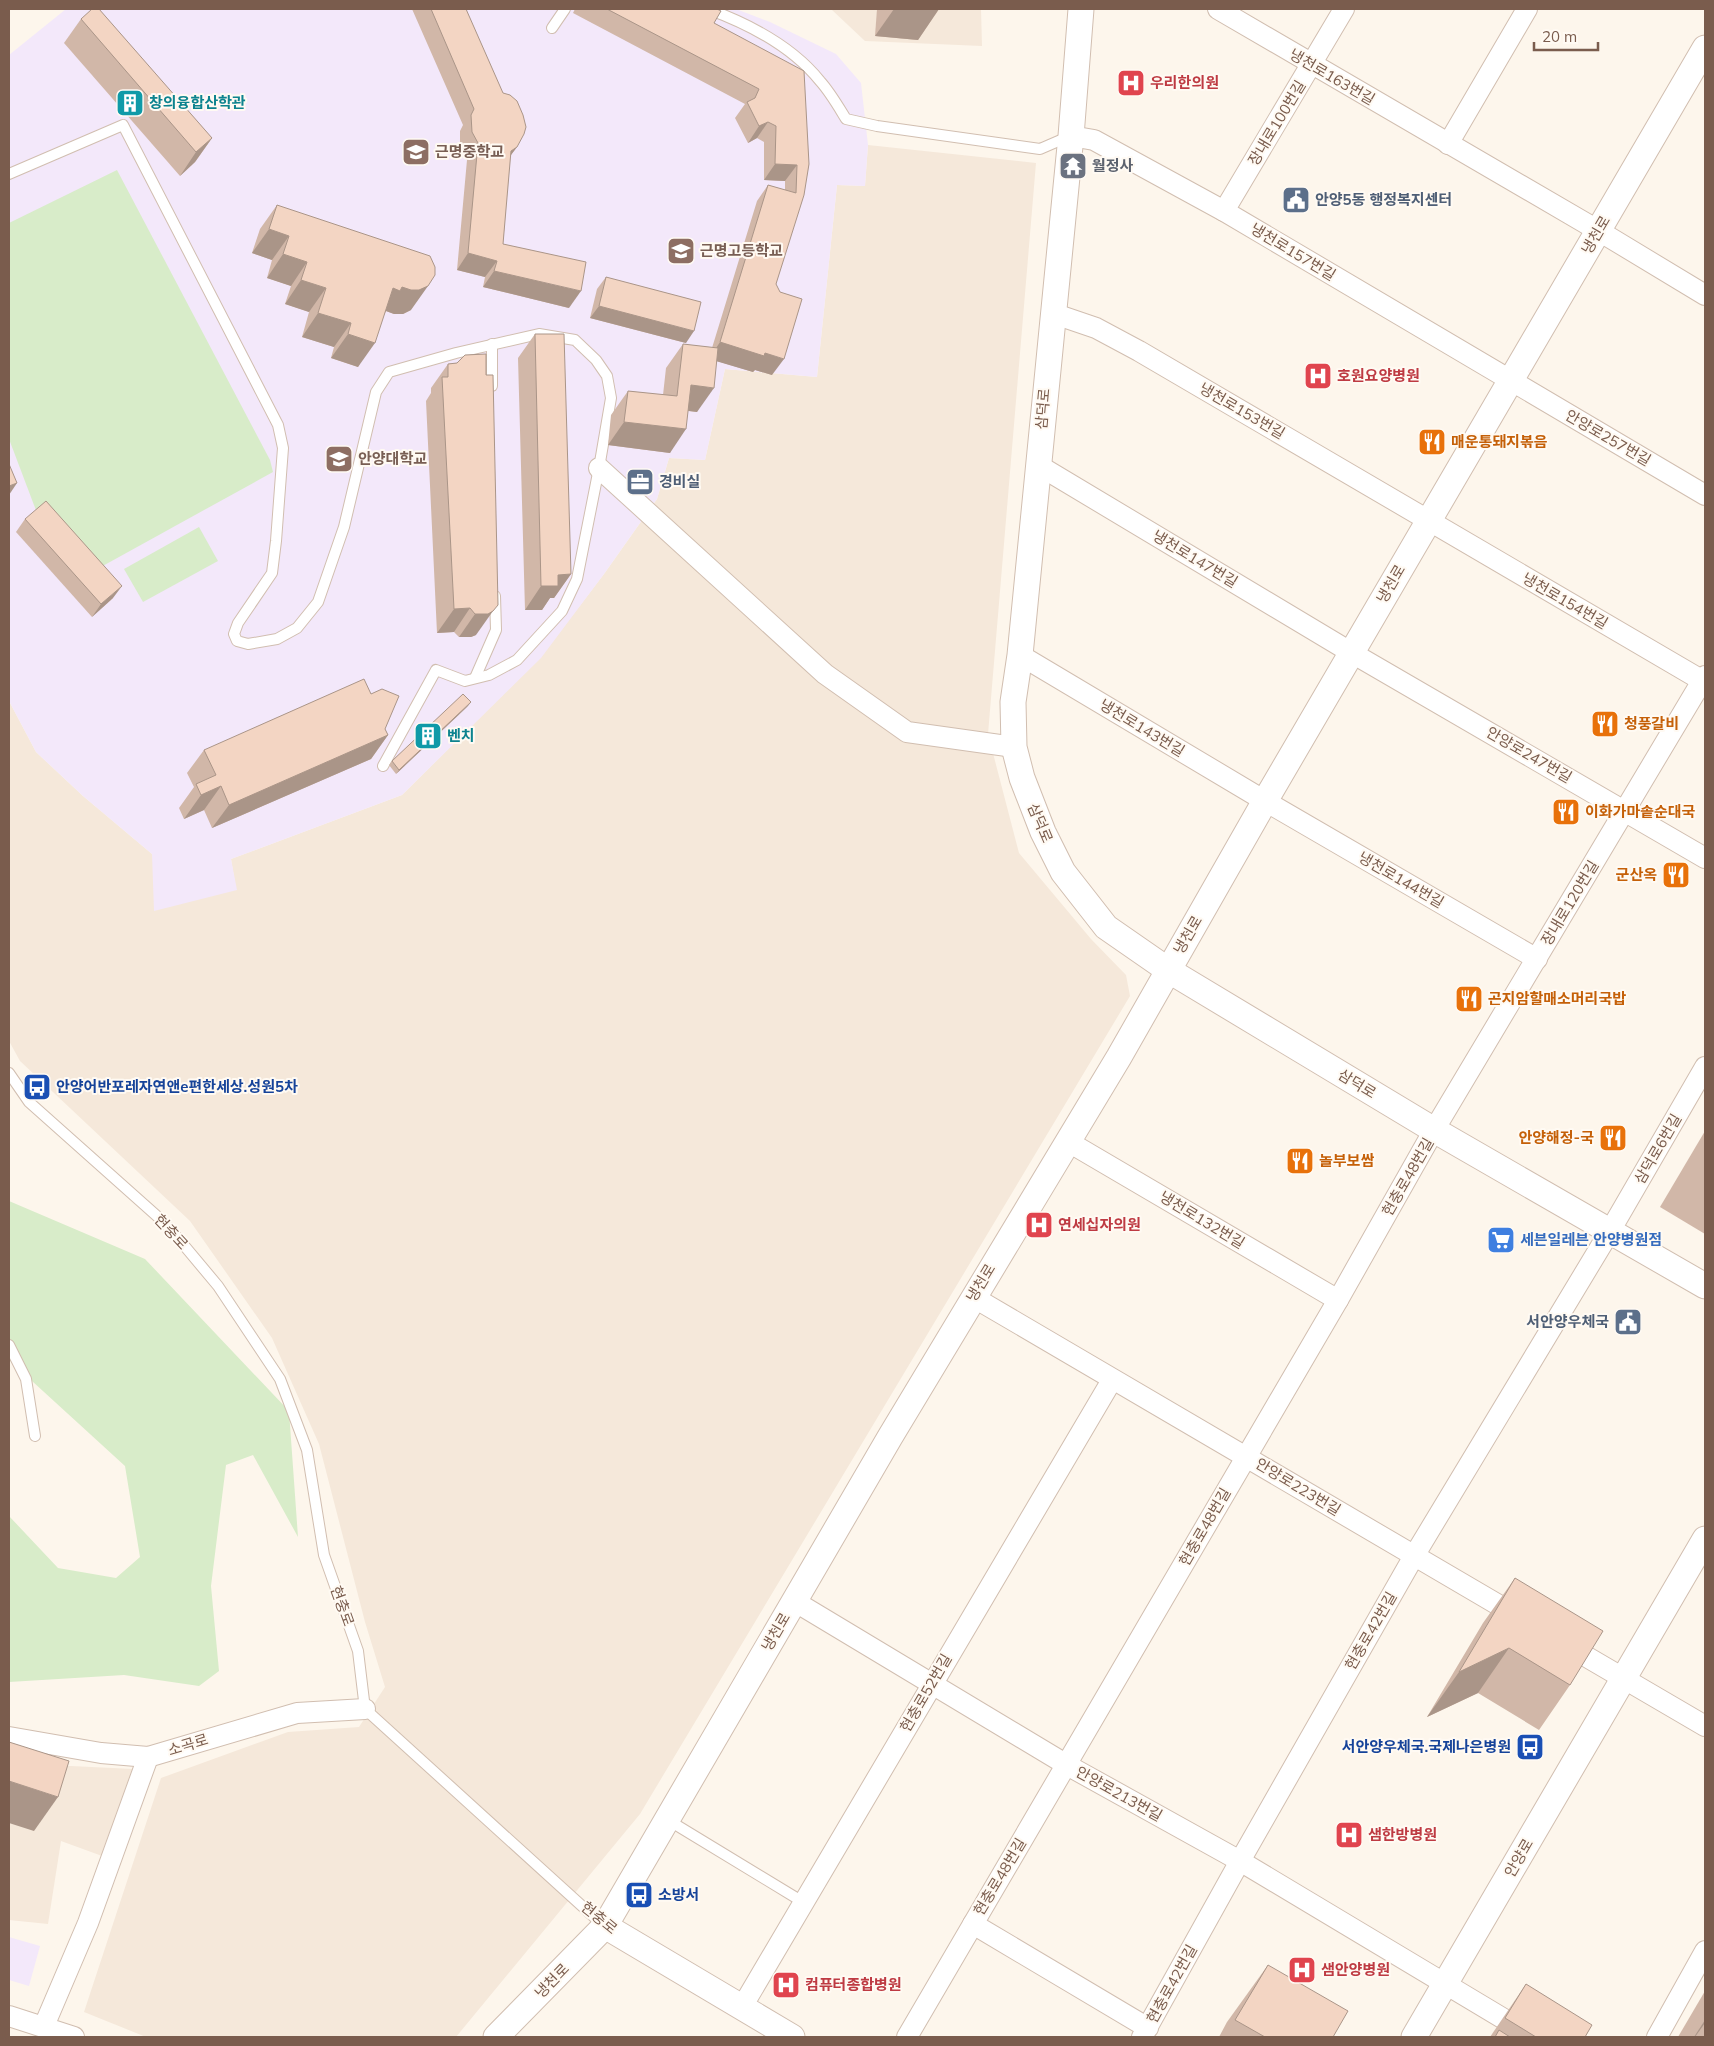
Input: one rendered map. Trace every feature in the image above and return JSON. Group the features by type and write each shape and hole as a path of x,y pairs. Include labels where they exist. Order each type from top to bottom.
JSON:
{"street":[{"name":"삼덕로","path":"1081,9 1071,136 1052,313 1020,655 1013,702 1014,747 1022,778 1043,832 1063,872 1106,927 1168,970 1434,1130 1705,1286"},
{"name":"냉천로163번길","path":"1218,9 1599,231 1705,295"},
{"name":"장내로100번길","path":"1224,211 1344,9"},
{"path":"1448,144 1527,9"},
{"name":"냉천로","path":"496,2037 605,1926 973,1297 1168,970 1428,520 1705,48"},
{"name":"냉천로157번길","path":"1071,136 1094,140 1224,211 1511,380"},
{"name":"냉천로153번길","path":"1052,313 1096,328 1139,350 1428,520"},
{"name":"안양로257번길","path":"1511,380 1705,495"},
{"name":"냉천로147번길","path":"1038,465 1352,653"},
{"path":"599,468 825,674 907,732 1014,747"},
{"name":"냉천로154번길","path":"1428,520 1704,679"},
{"name":"안양로247번길","path":"1352,653 1705,858"},
{"name":"냉천로143번길","path":"1020,655 1265,801"},
{"name":"장내로120번길","path":"1434,1130 1704,679"},
{"name":"냉천로144번길","path":"1265,801 1537,959"},
{"name":"삼덕로6번길","path":"1610,1231 1705,1067"},
{"name":"현충로48번길","path":"907,2037 1338,1300 1434,1130"},
{"name":"냉천로132번길","path":"1067,1141 1338,1300"},
{"name":"현충로42번길","path":"1145,2033 1240,1861 1414,1556 1610,1231"},
{"name":"안양로223번길","path":"973,1297 1624,1678"},
{"name":"현충로52번길","path":"742,2008 931,1684 1112,1380"},
{"name":"안양로","path":"1414,2037 1705,1539"},
{"name":"안양로213번길","path":"794,1601 1066,1765 1240,1861 1534,2037"},
{"path":"1624,1678 1705,1726"},
{"name":"소곡로","path":"9,1737 148,1758 297,1713 365,1709"},
{"path":"44,2026 88,1923 148,1758"},
{"name":"현충로48번길","path":"973,1924 1145,2033"},
{"name":"현충로","path":"605,1926 792,2037"},
{"path":"1657,2037 1705,1951"},
{"path":"9,2016 74,2037"}],"lane":[{"path":"552,28 565,9"},
{"path":"708,9 743,22 793,54 820,80 846,119 877,126 1040,149 1071,136"},
{"path":"9,174 123,125 278,425 283,448 272,573 238,623 234,634 237,641 248,644 277,639 297,628 318,602 344,527 376,392 389,372 492,344 539,334 574,340 596,360 606,376 611,398 576,580 562,611 517,660 489,675 465,681 436,670 382,766"},
{"path":"492,344 492,394"},
{"path":"475,678 496,630 495,590"},
{"name":"현충로","path":"9,1073 30,1102 167,1225 218,1286 280,1379 308,1450 324,1555 358,1651 365,1709 605,1926"},
{"path":"9,1345 26,1380 35,1436"},
{"path":"667,1819 803,1902"}],"shaded area":[{"name":"안양대학교","path":"66,9 736,9 770,22 836,54 861,83 868,145 865,186 837,185 817,377 725,369 705,460 669,458 657,499 541,658 402,795 231,859 237,890 154,911 152,854 83,796 36,752 9,701 9,55"},
{"path":"831,9 981,9 982,46 865,41"},
{"path":"868,145 1036,163 988,734 1019,853 1091,939 1126,975 1130,996 640,1814 456,2037 146,2037 84,2012 161,1778 288,1732 359,1727 385,1687 365,1622 319,1444 272,1338 190,1221 20,1061 9,1041 9,701 36,752 83,796 152,854 236,890 231,859 402,795 540,658 604,574 657,499 669,458 705,460 725,369 817,377 837,185 865,186"},
{"path":"9,1763 133,1769 102,1856 61,1841 48,1924 9,1920"},
{"path":"9,1937 40,1946 29,1986 9,1980"}],"green space":[{"path":"117,170 270,460 273,472 90,573 37,513 9,439 9,223"},
{"path":"199,527 218,561 143,602 124,569"},
{"path":"9,1201 145,1259 289,1411 298,1537 253,1455 226,1465 211,1586 219,1671 199,1686 124,1675 9,1682 9,1516 58,1568 116,1578 140,1557 125,1466 9,1360"}],"building":[{"path":"92,9 99,9 212,138 196,152 81,19"},
{"path":"431,9 466,9 503,93 510,95 517,101 523,115 526,127 524,134 517,147 511,151 503,244 586,262 581,291 494,271 497,261 468,253 478,143 472,132 471,115 474,109"},
{"path":"607,9 717,9 721,11 714,23 804,71 809,164 804,195 776,284 780,292 802,299 784,359 765,353 764,356 720,342 768,185 796,193 797,165 775,164 776,126 768,122 759,126 747,102 755,98 759,89"},
{"path":"277,205 430,256 435,267 435,275 428,286 419,290 402,287 400,291 393,288 375,343 348,334 351,323 318,313 326,288 301,280 307,262 283,254 289,236 269,229"},
{"path":"606,277 701,302 694,331 599,306"},
{"path":"535,334 564,334 571,574 558,575 558,586 541,586"},
{"path":"683,344 718,348 714,388 691,385 686,429 624,422 628,391 677,396"},
{"path":"486,354 486,375 493,375 498,605 488,614 475,614 470,608 454,609 442,377 448,377 448,364 457,363 465,355"},
{"path":"9,464 17,483 9,486"},
{"path":"46,501 122,586 101,604 25,519"},
{"path":"364,679 371,694 382,689 399,696 385,729 388,735 229,805 221,786 201,795 196,784 216,775 204,750"},
{"name":"벤치","path":"463,694 471,702 399,770 392,761"},
{"path":"1515,1578 1603,1631 1570,1685 1509,1648 1459,1672"},
{"path":"9,1742 69,1761 58,1797 9,1781"},
{"path":"1268,1965 1348,2011 1333,2037 1265,2037 1235,2020"},
{"path":"1526,1984 1592,2025 1585,2037 1536,2037 1505,2018"},
{"path":"1499,2030 1510,2037 1495,2037"}],"place":[{"name":"우리한의원","path":"1131,83"},
{"name":"창의융합산학관","path":"130,103"},
{"name":"근명중학교","path":"416,152"},
{"name":"월정사","path":"1073,166"},
{"name":"안양5동 행정복지센터","path":"1296,200"},
{"name":"근명고등학교","path":"681,251"},
{"name":"호원요양병원","path":"1318,376"},
{"name":"매운통돼지볶음","path":"1432,442"},
{"name":"안양대학교","path":"339,459"},
{"name":"경비실","path":"640,482"},
{"name":"청풍갈비","path":"1605,724"},
{"name":"벤치","path":"428,736"},
{"name":"이화가마솥순대국","path":"1566,812"},
{"name":"군산옥","path":"1676,875"},
{"name":"곤지암할매소머리국밥","path":"1469,999"},
{"name":"안양어반포레자연앤e편한세상.성원5차","path":"37,1087"},
{"name":"안양해정-국","path":"1613,1138"},
{"name":"놀부보쌈","path":"1300,1161"},
{"name":"연세십자의원","path":"1039,1225"},
{"name":"세븐일레븐 안양병원점","path":"1501,1240"},
{"name":"서안양우체국","path":"1628,1322"},
{"name":"서안양우체국.국제나은병원","path":"1530,1747"},
{"name":"샘한방병원","path":"1349,1835"},
{"name":"소방서","path":"639,1895"},
{"name":"샘안양병원","path":"1302,1970"},
{"name":"컴퓨터종합병원","path":"786,1985"}]}
